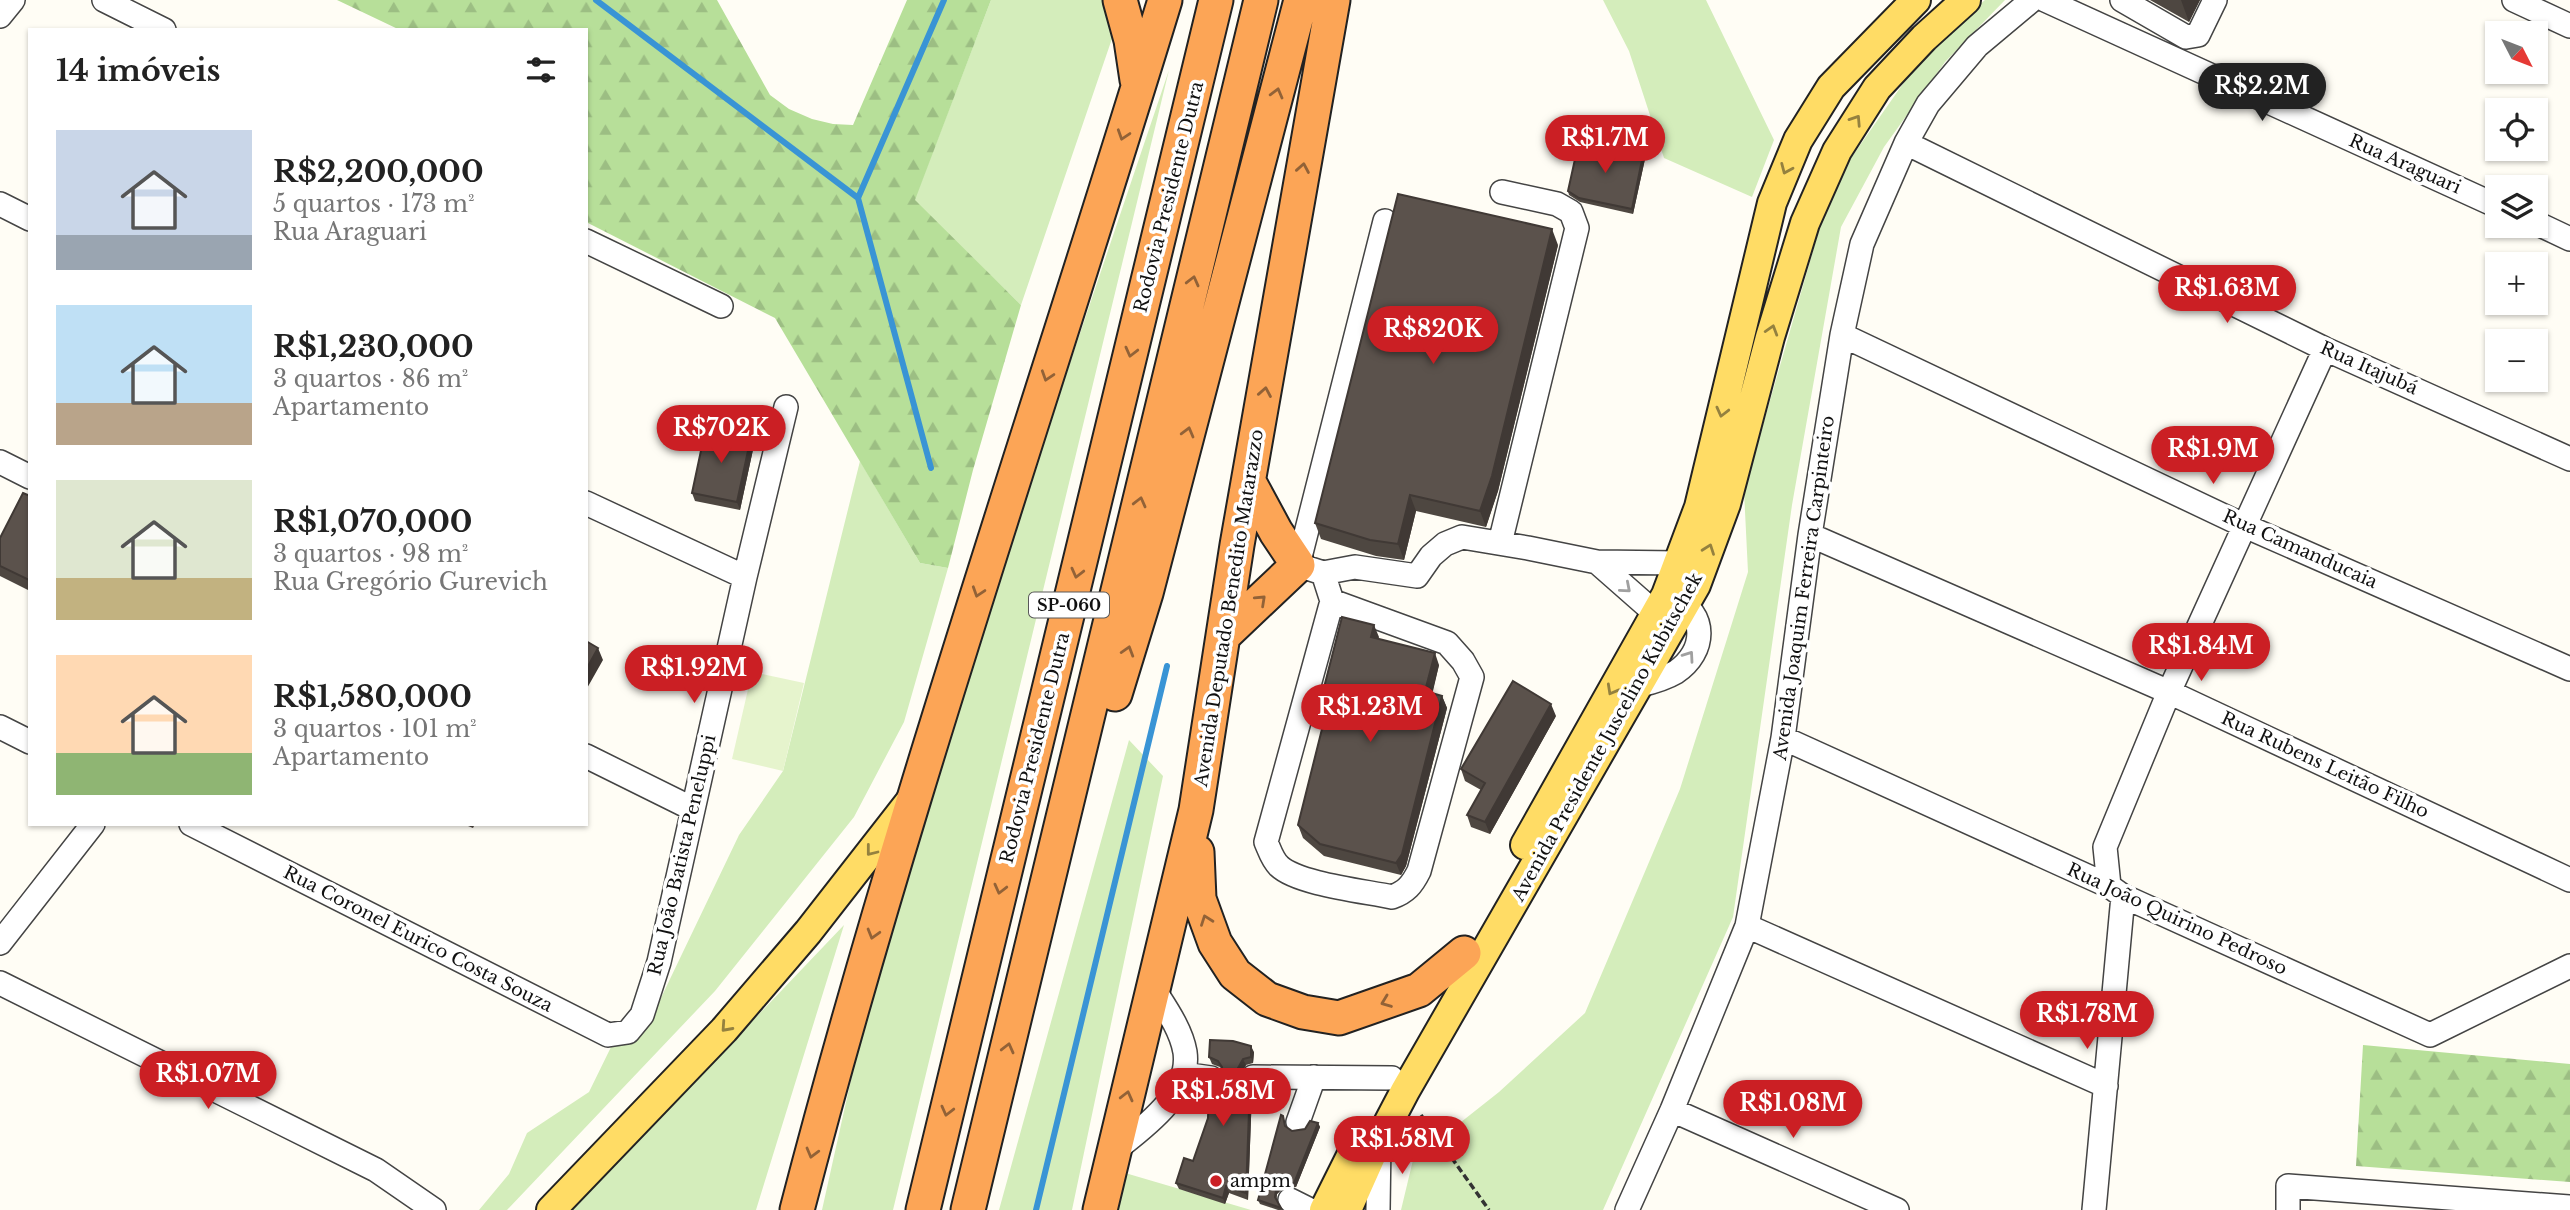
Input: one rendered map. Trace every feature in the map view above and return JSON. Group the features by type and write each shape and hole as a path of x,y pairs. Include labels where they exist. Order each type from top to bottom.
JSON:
{"highway":[{"path":"1120,0 1131,40 1138,87"},
{"path":"797,1210 837,1055 913,798 1165,0"},
{"name":"Rodovia Presidente Dutra","path":"923,1210 1216,0"},
{"name":"SP-060","path":"968,1210 1261,0"},
{"path":"1020,997 1146,593 1301,0"},
{"name":"Avenida Deputado Benedito Matarazzo","path":"1100,1210 1196,810 1249,482 1333,0"},
{"path":"1223,636 1311,569 1276,532 1249,482"},
{"path":"1196,810 1199,899 1215,943 1235,974 1267,999 1303,1012 1339,1018 1419,990 1464,954"}],"main road":[{"name":"Avenida Presidente Juscelino Kubitschek","path":"1324,1210 1375,1108 1399,1085 1640,685 1669,604 1678,563 1699,507 1772,203 1798,140 1831,87 1916,0"},
{"name":"Avenida Presidente Juscelino Kubitschek","path":"1348,1210 1379,1141 1399,1085 1464,954 1669,604 1696,585 1726,504 1770,337 1805,223 1837,151 1877,88 1924,38 1966,0"},
{"path":"551,1210 724,1030 808,932 913,798"}],"street":[{"path":"0,16 13,0"},
{"path":"104,0 160,28"},
{"name":"Avenida Joaquim Ferreira Carpinteiro","path":"1628,1210 1672,1110 1746,926 1783,738 1810,535 1842,335 1861,244 1906,142 1928,104 1977,47 2032,0"},
{"name":"Rua Araguari","path":"2045,0 2485,201"},
{"path":"2122,0 2186,37 2198,35 2216,0"},
{"path":"2514,0 2570,26"},
{"name":"Rua Itajubá","path":"1906,142 2325,349 2570,458"},
{"path":"1500,543 1577,228 1572,212 1557,204 1502,192"},
{"path":"0,204 28,218"},
{"path":"1332,601 1266,842 1280,867 1296,877 1392,897 1412,884 1419,871 1472,677 1447,643 1332,601 1311,569 1385,221"},
{"path":"2548,229 2570,239"},
{"path":"588,242 721,306"},
{"name":"Rua Camanducaia","path":"1842,335 2245,526 2570,669"},
{"path":"2094,1210 2106,1086 2116,891 2105,847 2169,692 2325,349"},
{"name":"Rua João Batista Peneluppi","path":"642,1015 659,962 786,407"},
{"path":"0,462 28,476"},
{"path":"588,504 745,577"},
{"name":"Rua Rubens Leitão Filho","path":"1810,535 2169,692 2570,880"},
{"path":"1311,569 1355,567 1417,576 1431,556 1445,544 1462,537 1597,562 1678,563"},
{"path":"1597,562 1669,604"},
{"path":"0,727 28,741"},
{"name":"Rua João Quirino Pedroso","path":"1783,738 2430,1035 2570,966"},
{"path":"588,757 693,809"},
{"path":"0,943 91,826"},
{"name":"Rua Coronel Eurico Costa Souza","path":"195,826 608,1035 628,1032 642,1015"},
{"path":"1746,926 2106,1086"},
{"path":"0,984 376,1170 434,1210"},
{"path":"1114,1151 1147,1125 1172,1097 1183,1074 1185,1053 1178,1031 1153,988"},
{"path":"1183,1074 1212,1077"},
{"path":"1253,1077 1314,1077 1399,1085"},
{"path":"1298,1122 1314,1077"},
{"path":"1672,1110 1897,1210"},
{"path":"1378,1210 1379,1141"},
{"path":"2288,1210 2288,1186 2493,1207 2570,1207"}],"path":[{"path":"1399,1085 1489,1210"}],"green space":[{"path":"337,0 717,0 770,95 789,109 812,119 853,125 907,0 991,0 915,200 1021,305 973,470 948,568 920,563 775,318 588,223 588,28 396,28"},
{"path":"991,0 1114,0 1118,21 1021,305 914,201"},
{"path":"1603,0 1706,0 1774,140 1752,197 1664,158 1629,51"},
{"path":"1985,0 2005,0 1945,62 1884,147 1841,227 1792,505 1733,917 1603,1210 1401,1210 1413,1160 1499,1092 1585,1013 1680,789 1748,572 1744,491 1821,223 1851,158 1928,48"},
{"path":"1169,70 893,1210 822,1210 896,878"},
{"path":"860,461 920,563 948,568 904,722 854,817 715,991 507,1210 479,1210 509,1174 527,1133 589,1092 612,1045 637,1038 659,1002 739,835 783,771"},
{"path":"752,672 804,683 783,771 732,759"},
{"path":"1129,740 1163,776 1072,1210 999,1210"},
{"path":"844,925 756,1210 572,1210"},
{"path":"2363,1045 2570,1064 2570,1182 2356,1166"},
{"path":"1115,1170 1251,1210 1106,1210"}],"building":[{"path":"1579,141 1643,155 1632,209 1579,198 1568,191"},
{"path":"1398,194 1552,229 1492,476 1480,511 1410,495 1398,544 1370,540 1315,523"},
{"path":"706,427 751,437 737,502 692,493"},
{"path":"23,493 28,495 28,580 0,566 0,538"},
{"path":"1342,617 1374,625 1371,637 1435,653 1425,691 1442,696 1402,854 1396,863 1320,844 1298,825 1327,709 1319,707"},
{"path":"588,642 598,648 588,666"},
{"path":"1513,681 1551,704 1485,822 1467,815 1485,783 1461,769"},
{"path":"1210,1040 1233,1041 1251,1046 1251,1057 1243,1059 1237,1070 1239,1078 1250,1084 1246,1193 1226,1186 1223,1198 1176,1183 1184,1158 1193,1161 1208,1118 1209,1085 1219,1081 1222,1074 1218,1061 1209,1057"},
{"path":"1281,1115 1285,1126 1292,1131 1305,1129 1310,1121 1318,1123 1294,1183 1281,1184 1276,1190 1275,1197 1281,1208 1258,1200"}],"waterway":[{"path":"596,0 858,198"},
{"path":"931,468 858,198 944,0"},
{"path":"1036,1210 1167,666"}],"place":[{"name":"ampm","path":"1216,1181"}]}
